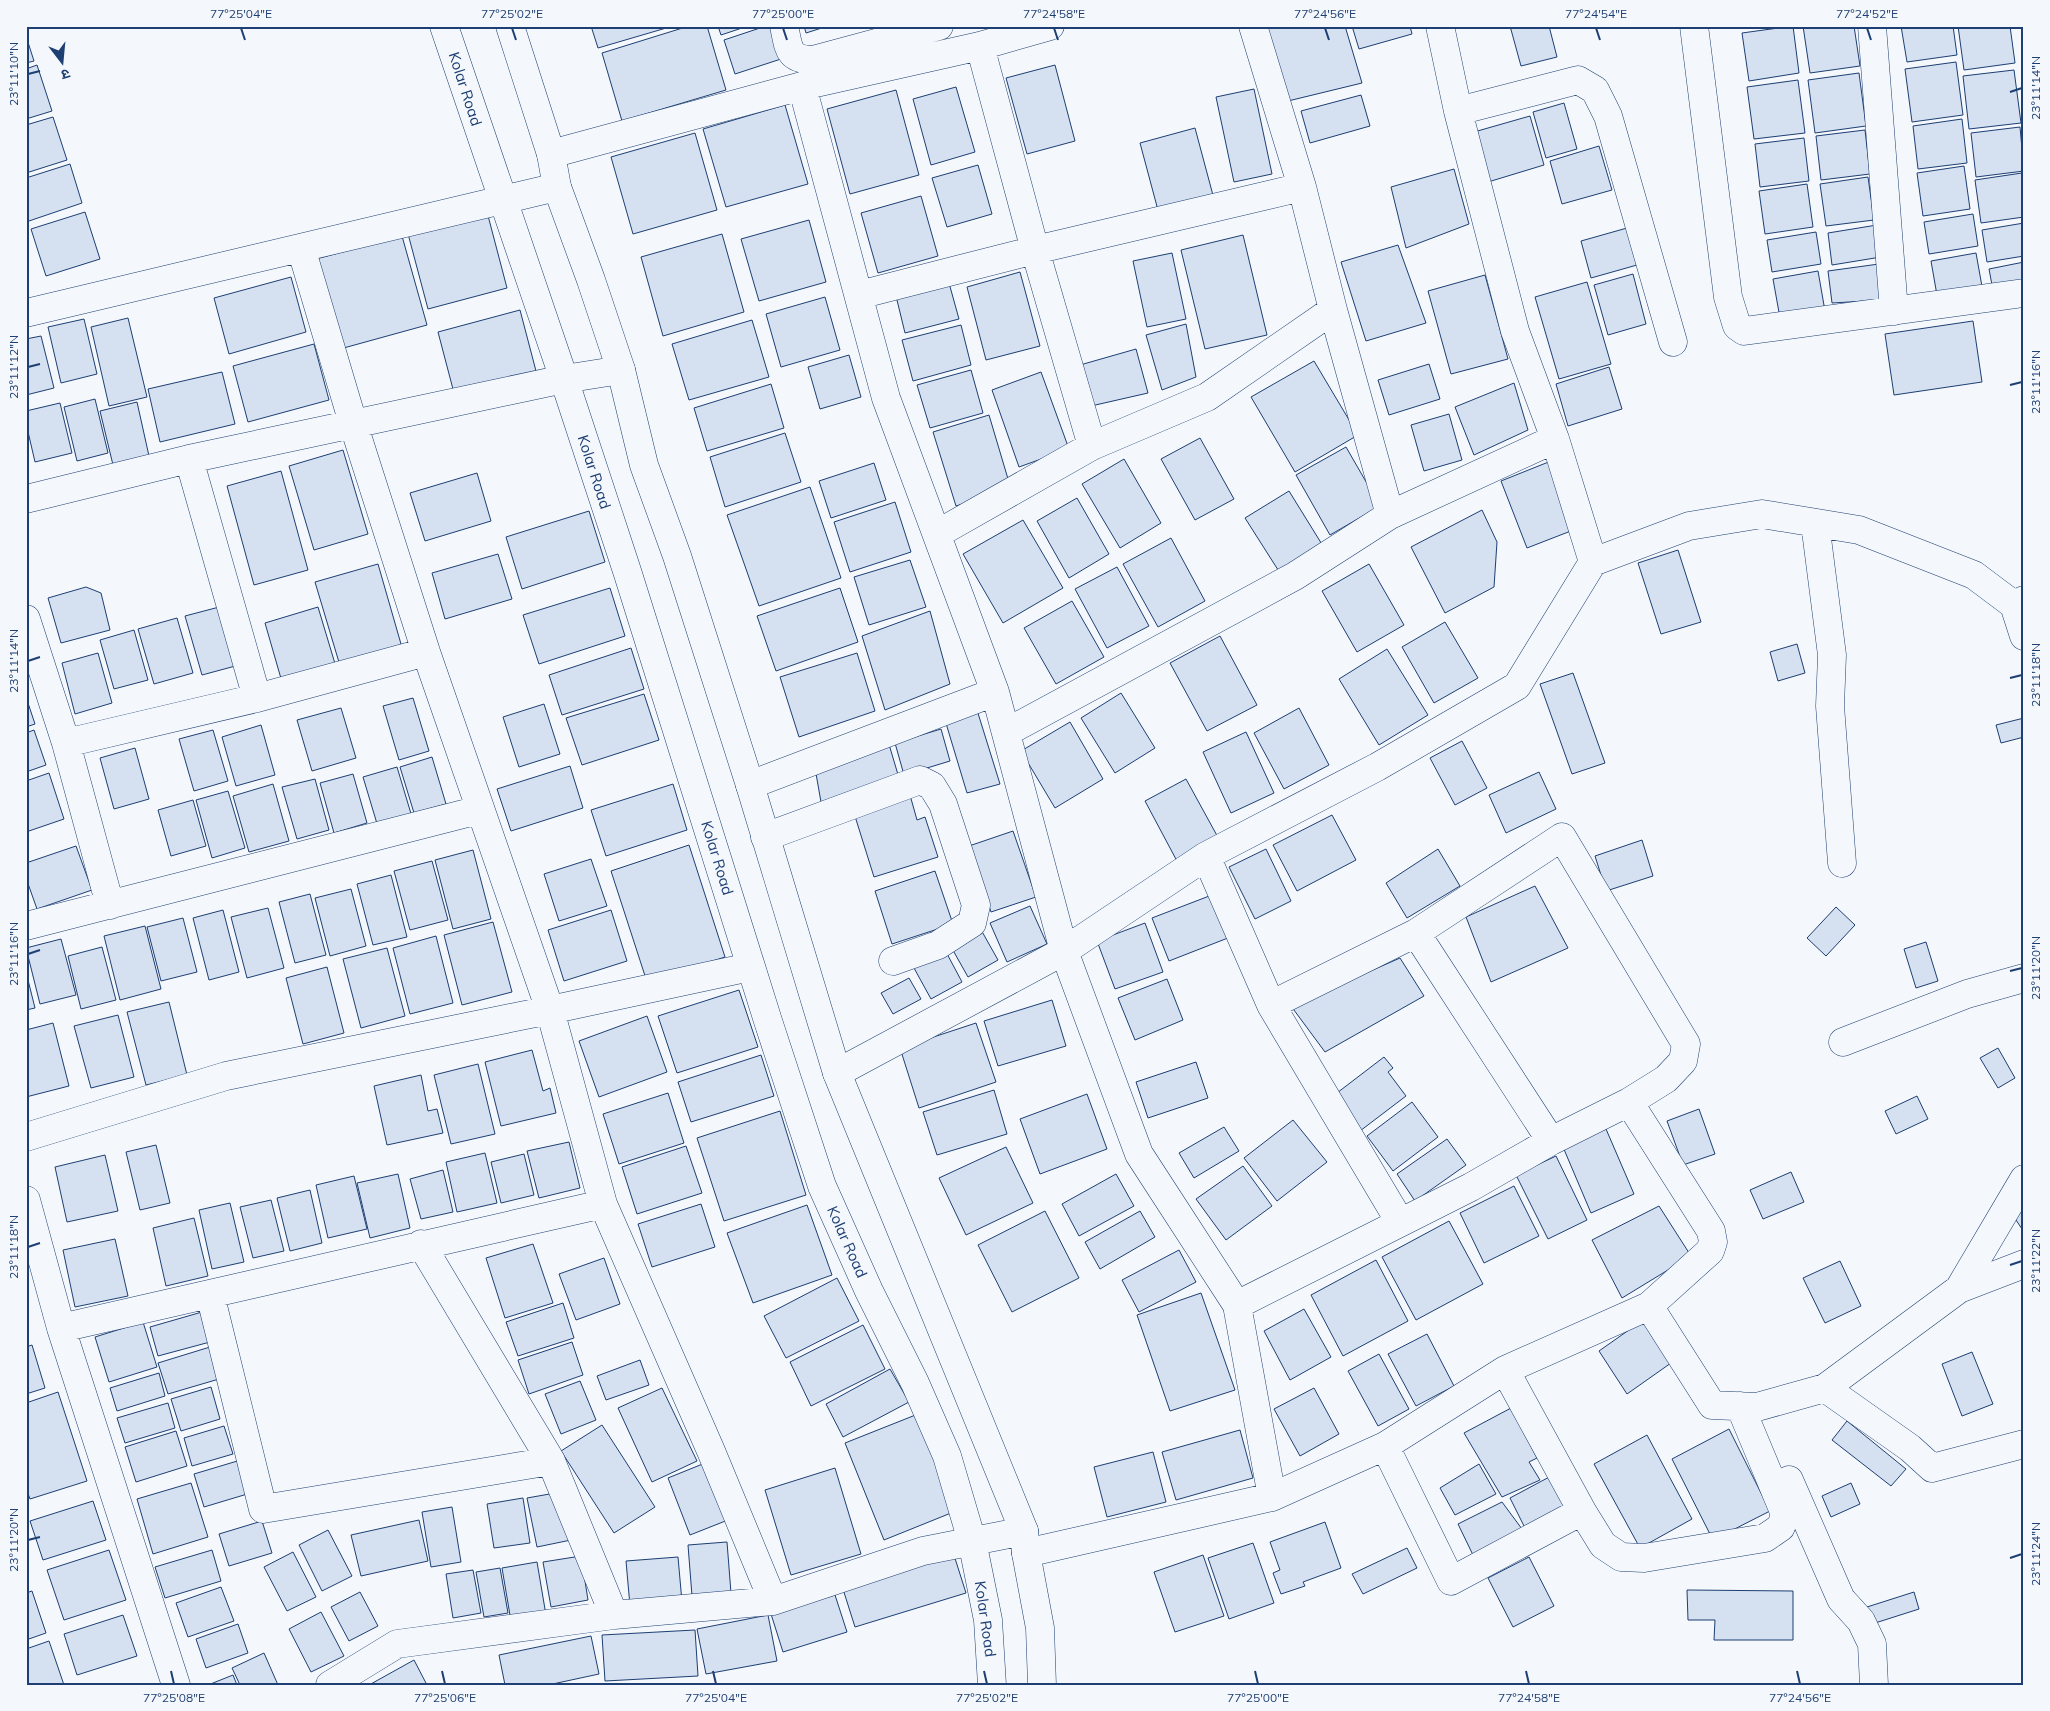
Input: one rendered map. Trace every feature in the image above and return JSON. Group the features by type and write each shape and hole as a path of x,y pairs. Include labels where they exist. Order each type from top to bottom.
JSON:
{"street":[{"name":"Kolar Road","path":"444,26 628,574 750,967 822,1186 869,1291 915,1383 948,1456 972,1541 988,1620 992,1685"},
{"path":"510,26 551,154 557,187 621,370 644,465 676,556 750,785 837,1073 1025,1542 1040,1628 1042,1685"},
{"path":"784,26 790,50 800,59 813,60 939,26"},
{"path":"551,154 802,86 980,46 1050,26"},
{"path":"1253,26 1302,187 1333,310 1390,515"},
{"path":"1440,26 1458,111 1514,330 1555,439 1593,562"},
{"path":"1694,26 1728,297 1737,326 1744,331 2024,294"},
{"path":"1872,26 1894,311"},
{"path":"980,46 1035,250 1092,446"},
{"path":"1458,111 1578,80 1595,90 1608,116 1673,342"},
{"path":"802,86 860,295 886,398 995,692 1064,950 1139,1154 1237,1305 1272,1497"},
{"path":"26,313 557,187"},
{"path":"860,295 1035,250 1302,187"},
{"path":"301,248 353,423 426,652 479,810 550,1010 603,1204 711,1451 773,1601"},
{"path":"937,534 1092,446 1207,397 1333,310"},
{"path":"26,500 189,458 564,379 621,370"},
{"path":"1007,732 1295,576 1390,515 1555,439"},
{"path":"189,458 257,698"},
{"path":"837,1073 1064,950 1206,856 1377,767 1517,686 1593,562 1689,526 1762,514 1859,530 1974,575 2019,603 2024,636"},
{"path":"1815,522 1832,655 1830,706 1842,863"},
{"path":"26,619 66,743 110,905"},
{"path":"66,743 257,698 426,652"},
{"path":"750,785 995,692"},
{"path":"765,837 920,780 932,786 943,804 976,906 972,923 938,945 893,961"},
{"path":"26,926 479,810"},
{"path":"1237,1305 1471,1187 1551,1141 1629,1102 1666,1079 1683,1061 1686,1044 1562,837 1416,933 1271,1005"},
{"path":"1206,856 1271,1005 1400,1222"},
{"path":"1416,933 1551,1141"},
{"path":"26,1137 226,1076 750,967"},
{"path":"1844,1042 1967,994 2024,978"},
{"path":"330,1685 397,1644 614,1615 773,1601 923,1551 972,1541 1025,1542 1272,1497 1386,1446 1505,1370 1649,1306 1710,1251 1713,1242 1711,1231 1629,1102"},
{"path":"1959,1289 2024,1179"},
{"path":"26,1200 61,1328 176,1685"},
{"path":"61,1328 421,1244 603,1204"},
{"path":"421,1244 551,1461 614,1615"},
{"path":"1649,1306 1712,1405 1749,1407 1826,1388 1959,1289 2024,1264"},
{"path":"210,1294 263,1509 551,1461"},
{"path":"1505,1370 1582,1511 1603,1545 1621,1557 1644,1558 1765,1538 1781,1526 1785,1514 1749,1407"},
{"path":"1826,1388 1910,1448 1932,1468 2024,1444"},
{"path":"1749,1407 1841,1599 1861,1621 1872,1644 1874,1685"},
{"path":"1386,1446 1450,1581 1582,1511"}],"building":[{"path":"591,26 673,26 598,48"},
{"path":"689,26 707,26 726,90 622,121 602,53"},
{"path":"718,26 748,26 721,35"},
{"path":"770,26 781,59 735,74 724,40"},
{"path":"804,26 828,26 806,33"},
{"path":"1267,26 1345,26 1362,83 1288,101"},
{"path":"1352,26 1410,26 1412,34 1359,49"},
{"path":"1510,26 1549,26 1557,57 1521,66"},
{"path":"1793,26 1799,73 1749,81 1742,33"},
{"path":"1803,26 1854,26 1860,66 1810,73"},
{"path":"1901,26 1953,26 1957,55 1907,62"},
{"path":"1958,26 2010,26 2015,63 1964,70"},
{"path":"26,36 34,61 26,63"},
{"path":"1956,62 1963,115 1912,122 1905,69"},
{"path":"37,65 52,111 26,119 26,69"},
{"path":"1055,65 1075,141 1027,154 1006,78"},
{"path":"2014,70 2021,123 1969,129 1963,76"},
{"path":"1859,73 1866,126 1815,133 1808,80"},
{"path":"1798,80 1805,133 1754,139 1747,87"},
{"path":"956,87 975,152 931,165 913,99"},
{"path":"1254,89 1272,174 1234,182 1216,97"},
{"path":"896,90 919,175 850,194 827,109"},
{"path":"1361,95 1370,126 1310,143 1301,111"},
{"path":"1564,103 1577,149 1546,158 1533,112"},
{"path":"785,105 808,184 726,207 703,129"},
{"path":"1530,116 1544,165 1488,182 1474,132"},
{"path":"53,117 67,160 26,173 26,125"},
{"path":"1962,119 1967,163 1918,169 1913,126"},
{"path":"2020,127 2024,171 1976,177 1971,133"},
{"path":"1195,128 1214,199 1159,214 1140,143"},
{"path":"1865,130 1870,174 1821,180 1816,136"},
{"path":"695,133 717,210 633,234 611,157"},
{"path":"1804,138 1809,181 1760,187 1755,144"},
{"path":"1599,146 1612,190 1562,204 1550,161"},
{"path":"70,164 82,203 26,222 26,178"},
{"path":"978,165 992,214 947,227 932,178"},
{"path":"1964,166 1970,209 1923,216 1917,173"},
{"path":"1454,169 1469,224 1406,248 1391,187"},
{"path":"2022,173 2024,217 1981,223 1975,180"},
{"path":"1868,177 1874,220 1826,226 1820,184"},
{"path":"1807,184 1813,227 1765,234 1759,191"},
{"path":"921,196 938,256 878,273 861,213"},
{"path":"486,208 507,288 428,309 407,230"},
{"path":"85,212 100,259 46,276 31,229"},
{"path":"1973,214 1978,246 1929,254 1924,222"},
{"path":"809,220 826,282 759,301 741,239"},
{"path":"2024,223 2024,256 1987,262 1982,230"},
{"path":"1877,225 1881,257 1832,265 1828,233"},
{"path":"1627,228 1637,265 1591,278 1581,241"},
{"path":"1816,232 1821,264 1772,272 1767,240"},
{"path":"722,234 744,312 663,336 641,257"},
{"path":"1243,235 1267,335 1205,349 1181,250"},
{"path":"402,236 427,325 340,349 316,259"},
{"path":"1398,245 1426,323 1366,341 1341,262"},
{"path":"1172,253 1186,319 1147,327 1133,261"},
{"path":"1976,253 1983,292 1938,301 1931,261"},
{"path":"2024,262 2024,283 1992,285 1989,269"},
{"path":"1879,264 1882,300 1832,303 1828,271"},
{"path":"1818,271 1825,311 1780,318 1773,279"},
{"path":"1020,272 1040,346 986,360 967,287"},
{"path":"1633,274 1646,324 1608,335 1594,285"},
{"path":"1485,275 1508,359 1451,374 1428,291"},
{"path":"291,277 306,332 229,354 214,298"},
{"path":"1587,282 1611,364 1559,379 1535,297"},
{"path":"949,283 959,319 905,333 896,296"},
{"path":"825,297 840,350 781,367 766,314"},
{"path":"520,310 536,371 454,393 438,332"},
{"path":"128,318 147,397 109,406 91,327"},
{"path":"84,319 97,374 61,383 48,327"},
{"path":"752,320 769,377 689,400 672,344"},
{"path":"1973,321 1982,382 1894,395 1885,334"},
{"path":"1186,324 1196,377 1162,390 1146,335"},
{"path":"961,325 971,365 913,381 902,340"},
{"path":"41,336 54,388 26,395 26,339"},
{"path":"314,344 329,400 248,422 233,366"},
{"path":"1136,349 1148,393 1091,406 1080,365"},
{"path":"849,355 861,397 820,409 808,367"},
{"path":"1314,361 1358,435 1295,472 1251,397"},
{"path":"1429,364 1440,399 1389,415 1378,380"},
{"path":"1609,367 1622,409 1568,426 1556,384"},
{"path":"971,370 983,413 930,428 917,385"},
{"path":"222,372 235,424 160,442 148,389"},
{"path":"1041,372 1069,449 1019,467 992,390"},
{"path":"1514,383 1528,430 1474,455 1455,407"},
{"path":"771,384 784,428 707,451 694,408"},
{"path":"95,399 108,453 77,461 64,407"},
{"path":"137,402 149,456 113,465 100,411"},
{"path":"60,403 72,453 35,462 26,423 26,411"},
{"path":"1449,414 1462,460 1424,471 1411,425"},
{"path":"989,415 1011,489 956,506 933,432"},
{"path":"785,433 801,482 725,507 710,457"},
{"path":"1200,438 1234,499 1195,520 1161,459"},
{"path":"1346,447 1380,506 1330,535 1296,475"},
{"path":"343,450 368,534 314,550 289,466"},
{"path":"1124,459 1161,523 1120,548 1082,484"},
{"path":"1551,461 1576,529 1527,548 1501,481"},
{"path":"874,463 886,500 831,518 819,481"},
{"path":"281,471 308,570 254,585 227,486"},
{"path":"477,473 491,521 425,541 410,493"},
{"path":"810,487 841,578 759,606 727,515"},
{"path":"1289,491 1323,546 1280,573 1245,518"},
{"path":"1077,498 1109,554 1069,578 1037,521"},
{"path":"895,502 911,552 850,572 834,522"},
{"path":"1482,510 1497,542 1494,587 1445,613 1411,547"},
{"path":"589,511 605,562 522,589 506,537"},
{"path":"1023,520 1063,588 1003,623 963,554"},
{"path":"1171,538 1205,601 1158,627 1123,564"},
{"path":"1678,550 1701,622 1661,634 1638,563"},
{"path":"498,554 512,599 445,619 432,573"},
{"path":"910,560 926,607 869,625 854,577"},
{"path":"378,564 403,651 341,669 315,582"},
{"path":"1369,564 1404,625 1357,652 1322,591"},
{"path":"1117,567 1149,626 1107,648 1075,589"},
{"path":"86,587 101,593 110,630 61,643 48,598"},
{"path":"610,588 625,636 539,664 523,615"},
{"path":"840,588 858,642 776,671 757,616"},
{"path":"1072,601 1104,657 1056,684 1024,628"},
{"path":"223,606 239,665 202,675 185,616"},
{"path":"318,607 336,667 282,682 265,623"},
{"path":"930,611 950,684 885,710 862,636"},
{"path":"177,618 193,673 154,684 138,629"},
{"path":"1445,622 1478,678 1434,703 1402,647"},
{"path":"134,630 148,680 114,689 100,640"},
{"path":"1220,636 1257,705 1207,731 1170,663"},
{"path":"1797,644 1805,673 1778,681 1770,652"},
{"path":"631,648 644,689 562,715 549,675"},
{"path":"1387,649 1428,715 1379,745 1339,679"},
{"path":"98,653 112,703 75,714 62,663"},
{"path":"857,653 875,711 799,737 780,677"},
{"path":"1573,673 1605,763 1572,774 1540,684"},
{"path":"1121,693 1155,748 1115,773 1081,718"},
{"path":"644,694 659,740 582,765 566,718"},
{"path":"26,697 35,724 26,727"},
{"path":"413,698 429,751 399,760 383,706"},
{"path":"544,704 560,754 519,767 503,717"},
{"path":"341,708 356,758 312,771 297,720"},
{"path":"1299,708 1329,765 1284,789 1254,733"},
{"path":"977,710 1000,784 967,793 945,720"},
{"path":"2024,718 2024,737 2001,743 1996,725"},
{"path":"1070,722 1103,779 1055,808 1021,751"},
{"path":"261,725 275,775 236,786 222,737"},
{"path":"941,729 950,761 904,775 895,743"},
{"path":"34,730 46,765 26,772 26,733"},
{"path":"213,730 228,781 194,791 179,739"},
{"path":"1246,732 1274,793 1231,813 1203,752"},
{"path":"888,741 899,778 821,802 815,768"},
{"path":"1462,741 1487,788 1455,805 1430,758"},
{"path":"135,748 149,799 114,809 100,758"},
{"path":"432,757 446,804 414,813 400,767"},
{"path":"570,766 583,808 511,831 497,789"},
{"path":"397,767 412,817 378,827 363,777"},
{"path":"1539,772 1556,809 1506,833 1489,795"},
{"path":"49,773 64,819 26,832 26,781"},
{"path":"353,774 367,823 334,833 320,783"},
{"path":"315,779 329,830 297,839 282,787"},
{"path":"1186,779 1220,841 1178,863 1145,801"},
{"path":"273,784 289,841 249,852 233,796"},
{"path":"673,784 687,830 606,856 591,810"},
{"path":"228,791 245,848 212,858 196,800"},
{"path":"910,795 917,820 925,817 938,857 874,877 854,813"},
{"path":"193,800 206,846 171,856 158,810"},
{"path":"1332,815 1356,860 1297,891 1273,845"},
{"path":"1013,831 1036,897 991,912 969,846"},
{"path":"1642,840 1653,876 1606,891 1595,856"},
{"path":"689,845 725,957 647,982 611,871"},
{"path":"76,846 92,890 37,909 26,878 26,863"},
{"path":"1266,849 1291,901 1255,919 1229,867"},
{"path":"1438,849 1460,886 1407,918 1386,883"},
{"path":"473,850 491,919 453,929 435,860"},
{"path":"591,859 607,906 559,921 544,874"},
{"path":"432,861 448,920 410,930 394,871"},
{"path":"935,871 953,924 892,944 875,891"},
{"path":"391,875 407,937 373,945 357,884"},
{"path":"1535,886 1568,948 1491,982 1466,917"},
{"path":"351,889 366,946 330,956 315,898"},
{"path":"1217,893 1233,936 1169,961 1152,918"},
{"path":"310,894 326,955 295,963 279,902"},
{"path":"1030,906 1047,944 1007,962 990,923"},
{"path":"1836,907 1855,925 1826,956 1807,938"},
{"path":"268,908 284,968 247,978 231,917"},
{"path":"223,910 239,972 209,980 193,918"},
{"path":"611,910 627,961 564,981 548,930"},
{"path":"183,918 197,972 161,981 147,927"},
{"path":"493,922 512,992 462,1005 444,935"},
{"path":"1145,923 1163,972 1115,989 1097,941"},
{"path":"145,926 161,989 120,1000 104,936"},
{"path":"980,928 998,960 968,977 950,945"},
{"path":"436,936 453,1003 410,1014 393,948"},
{"path":"61,939 76,995 40,1004 26,948"},
{"path":"1926,942 1938,981 1916,988 1904,949"},
{"path":"102,947 116,1000 81,1009 68,956"},
{"path":"387,948 405,1016 361,1028 343,959"},
{"path":"945,950 962,982 931,999 914,968"},
{"path":"1400,958 1424,996 1325,1052 1291,1006"},
{"path":"327,967 344,1033 303,1044 286,978"},
{"path":"26,972 35,1008 26,1010"},
{"path":"909,978 921,999 893,1014 881,993"},
{"path":"1167,979 1183,1020 1135,1040 1118,998"},
{"path":"739,990 758,1047 677,1073 658,1016"},
{"path":"1052,1000 1066,1046 998,1066 984,1021"},
{"path":"169,1002 187,1075 146,1085 127,1012"},
{"path":"118,1015 134,1077 91,1088 74,1026"},
{"path":"647,1016 667,1072 599,1097 579,1041"},
{"path":"53,1023 69,1086 26,1097 26,1030"},
{"path":"976,1023 996,1082 919,1108 900,1048"},
{"path":"1998,1048 2015,1078 1998,1088 1980,1058"},
{"path":"532,1050 543,1091 550,1088 556,1113 501,1126 485,1062"},
{"path":"761,1055 774,1096 691,1122 678,1082"},
{"path":"1384,1057 1393,1068 1388,1072 1406,1096 1360,1131 1333,1096"},
{"path":"1196,1062 1208,1098 1148,1118 1136,1082"},
{"path":"478,1064 495,1134 451,1144 434,1075"},
{"path":"421,1075 428,1111 437,1109 443,1133 387,1145 374,1086"},
{"path":"994,1090 1007,1134 937,1155 923,1112"},
{"path":"668,1093 684,1143 619,1164 603,1114"},
{"path":"1087,1094 1107,1149 1040,1174 1020,1119"},
{"path":"1917,1096 1928,1119 1896,1134 1885,1111"},
{"path":"1412,1102 1438,1137 1393,1171 1367,1136"},
{"path":"1699,1109 1715,1154 1683,1165 1667,1121"},
{"path":"780,1111 806,1195 724,1221 697,1138"},
{"path":"1293,1120 1327,1162 1277,1201 1244,1158"},
{"path":"1224,1127 1239,1151 1194,1178 1179,1153"},
{"path":"1606,1129 1634,1194 1591,1213 1563,1147"},
{"path":"1447,1139 1466,1165 1415,1201 1397,1174"},
{"path":"569,1142 580,1188 539,1198 527,1151"},
{"path":"156,1145 170,1203 140,1210 126,1152"},
{"path":"686,1146 702,1193 637,1214 622,1167"},
{"path":"1006,1147 1033,1203 966,1235 939,1178"},
{"path":"485,1153 497,1203 457,1212 446,1162"},
{"path":"524,1154 534,1195 501,1203 491,1162"},
{"path":"105,1155 118,1211 67,1222 55,1167"},
{"path":"1556,1156 1587,1220 1548,1239 1516,1175"},
{"path":"1243,1166 1272,1206 1226,1240 1196,1199"},
{"path":"443,1170 453,1212 421,1219 410,1179"},
{"path":"1791,1172 1804,1202 1763,1219 1750,1190"},
{"path":"398,1174 410,1228 370,1238 357,1183"},
{"path":"1116,1174 1134,1206 1079,1236 1062,1204"},
{"path":"354,1176 367,1229 328,1238 316,1185"},
{"path":"1514,1186 1539,1236 1484,1263 1460,1213"},
{"path":"310,1190 322,1243 290,1251 277,1198"},
{"path":"271,1200 284,1251 253,1258 240,1207"},
{"path":"230,1203 244,1262 212,1269 199,1210"},
{"path":"2024,1203 2024,1232 2010,1211"},
{"path":"701,1204 715,1247 652,1267 638,1224"},
{"path":"807,1205 832,1275 753,1303 727,1233"},
{"path":"1659,1206 1691,1256 1622,1298 1592,1240"},
{"path":"1045,1211 1079,1278 1012,1312 978,1245"},
{"path":"1140,1211 1155,1237 1100,1269 1085,1242"},
{"path":"194,1218 208,1276 166,1286 153,1228"},
{"path":"1449,1221 1483,1284 1416,1320 1382,1257"},
{"path":"115,1239 128,1296 75,1307 63,1250"},
{"path":"533,1244 553,1303 505,1318 486,1258"},
{"path":"1179,1250 1196,1282 1139,1312 1122,1280"},
{"path":"604,1258 620,1304 576,1320 559,1274"},
{"path":"1376,1260 1408,1321 1343,1356 1311,1295"},
{"path":"1840,1261 1861,1306 1825,1323 1803,1278"},
{"path":"837,1278 859,1321 786,1358 764,1316"},
{"path":"1201,1293 1235,1390 1170,1411 1137,1315"},
{"path":"563,1303 574,1338 518,1356 506,1322"},
{"path":"1304,1309 1331,1357 1290,1380 1264,1331"},
{"path":"202,1312 210,1342 158,1356 150,1327"},
{"path":"1646,1318 1671,1363 1627,1394 1599,1351"},
{"path":"143,1322 157,1367 109,1382 95,1337"},
{"path":"863,1325 885,1369 811,1406 790,1362"},
{"path":"1427,1334 1454,1386 1416,1406 1388,1354"},
{"path":"572,1342 583,1375 529,1394 518,1360"},
{"path":"32,1345 45,1388 26,1394 26,1347"},
{"path":"210,1347 219,1379 168,1394 158,1363"},
{"path":"1972,1352 1993,1404 1962,1416 1942,1364"},
{"path":"1379,1354 1409,1409 1378,1426 1348,1371"},
{"path":"640,1360 649,1385 606,1400 597,1376"},
{"path":"890,1369 909,1402 843,1437 826,1404"},
{"path":"159,1373 165,1396 117,1411 110,1388"},
{"path":"580,1381 596,1420 561,1434 545,1394"},
{"path":"211,1387 220,1419 181,1431 171,1399"},
{"path":"662,1388 697,1461 652,1482 618,1408"},
{"path":"1314,1388 1339,1434 1300,1456 1274,1409"},
{"path":"58,1392 87,1481 30,1499 26,1488 26,1403"},
{"path":"168,1403 175,1428 125,1443 117,1418"},
{"path":"1511,1408 1537,1458 1529,1462 1540,1480 1502,1497 1464,1433"},
{"path":"918,1414 956,1511 884,1540 845,1443"},
{"path":"1847,1421 1906,1469 1891,1486 1832,1440"},
{"path":"602,1425 655,1507 614,1533 561,1451"},
{"path":"224,1426 233,1454 192,1466 184,1438"},
{"path":"1729,1429 1770,1511 1713,1540 1672,1459"},
{"path":"1240,1430 1253,1478 1176,1500 1162,1452"},
{"path":"176,1431 187,1466 136,1482 125,1447"},
{"path":"1647,1435 1692,1519 1640,1548 1594,1464"},
{"path":"1153,1452 1166,1502 1107,1517 1094,1467"},
{"path":"244,1459 254,1492 204,1507 194,1474"},
{"path":"710,1461 733,1518 690,1535 668,1478"},
{"path":"1479,1464 1496,1494 1455,1515 1440,1488"},
{"path":"835,1468 861,1554 791,1575 765,1490"},
{"path":"1553,1475 1569,1505 1525,1528 1510,1498"},
{"path":"191,1483 208,1537 153,1554 137,1499"},
{"path":"1851,1483 1860,1504 1831,1517 1822,1496"},
{"path":"561,1492 571,1540 537,1547 527,1498"},
{"path":"523,1498 530,1543 494,1548 487,1504"},
{"path":"93,1501 106,1540 43,1560 30,1521"},
{"path":"1502,1502 1522,1529 1473,1555 1458,1524"},
{"path":"452,1507 461,1562 431,1567 422,1512"},
{"path":"419,1520 428,1561 361,1576 351,1535"},
{"path":"262,1521 272,1553 229,1566 219,1534"},
{"path":"1325,1522 1341,1568 1303,1582 1305,1586 1281,1594 1273,1573 1280,1570 1270,1542"},
{"path":"328,1530 352,1576 322,1591 299,1545"},
{"path":"727,1542 731,1593 692,1596 688,1545"},
{"path":"1253,1543 1274,1603 1229,1619 1208,1558"},
{"path":"1407,1548 1417,1568 1363,1594 1352,1574"},
{"path":"109,1550 126,1600 64,1620 47,1570"},
{"path":"212,1550 221,1581 165,1598 155,1567"},
{"path":"293,1552 316,1597 287,1611 264,1567"},
{"path":"953,1552 966,1593 855,1627 842,1586"},
{"path":"1203,1555 1224,1616 1175,1632 1154,1572"},
{"path":"581,1556 588,1600 551,1607 543,1562"},
{"path":"678,1557 682,1602 630,1606 626,1561"},
{"path":"1529,1557 1554,1606 1513,1627 1488,1578"},
{"path":"537,1562 547,1621 512,1627 502,1568"},
{"path":"500,1568 508,1613 484,1617 476,1572"},
{"path":"473,1570 481,1613 453,1618 446,1574"},
{"path":"221,1587 234,1621 188,1637 176,1603"},
{"path":"1687,1590 1793,1591 1793,1640 1714,1640 1715,1620 1688,1620"},
{"path":"32,1591 46,1633 26,1640 26,1593"},
{"path":"360,1592 378,1626 349,1641 331,1607"},
{"path":"1914,1592 1919,1609 1872,1624 1867,1607"},
{"path":"835,1595 847,1632 783,1652 771,1614"},
{"path":"321,1612 344,1656 311,1672 289,1629"},
{"path":"123,1615 137,1656 77,1675 64,1634"},
{"path":"768,1615 777,1661 706,1674 697,1629"},
{"path":"238,1624 248,1653 206,1668 196,1639"},
{"path":"695,1630 698,1676 605,1681 602,1635"},
{"path":"591,1636 599,1674 548,1685 505,1685 499,1655"},
{"path":"49,1641 64,1685 26,1685 26,1649"},
{"path":"264,1653 278,1685 240,1685 232,1668"},
{"path":"414,1660 427,1685 369,1685"},
{"path":"233,1675 237,1685 208,1685"}]}
